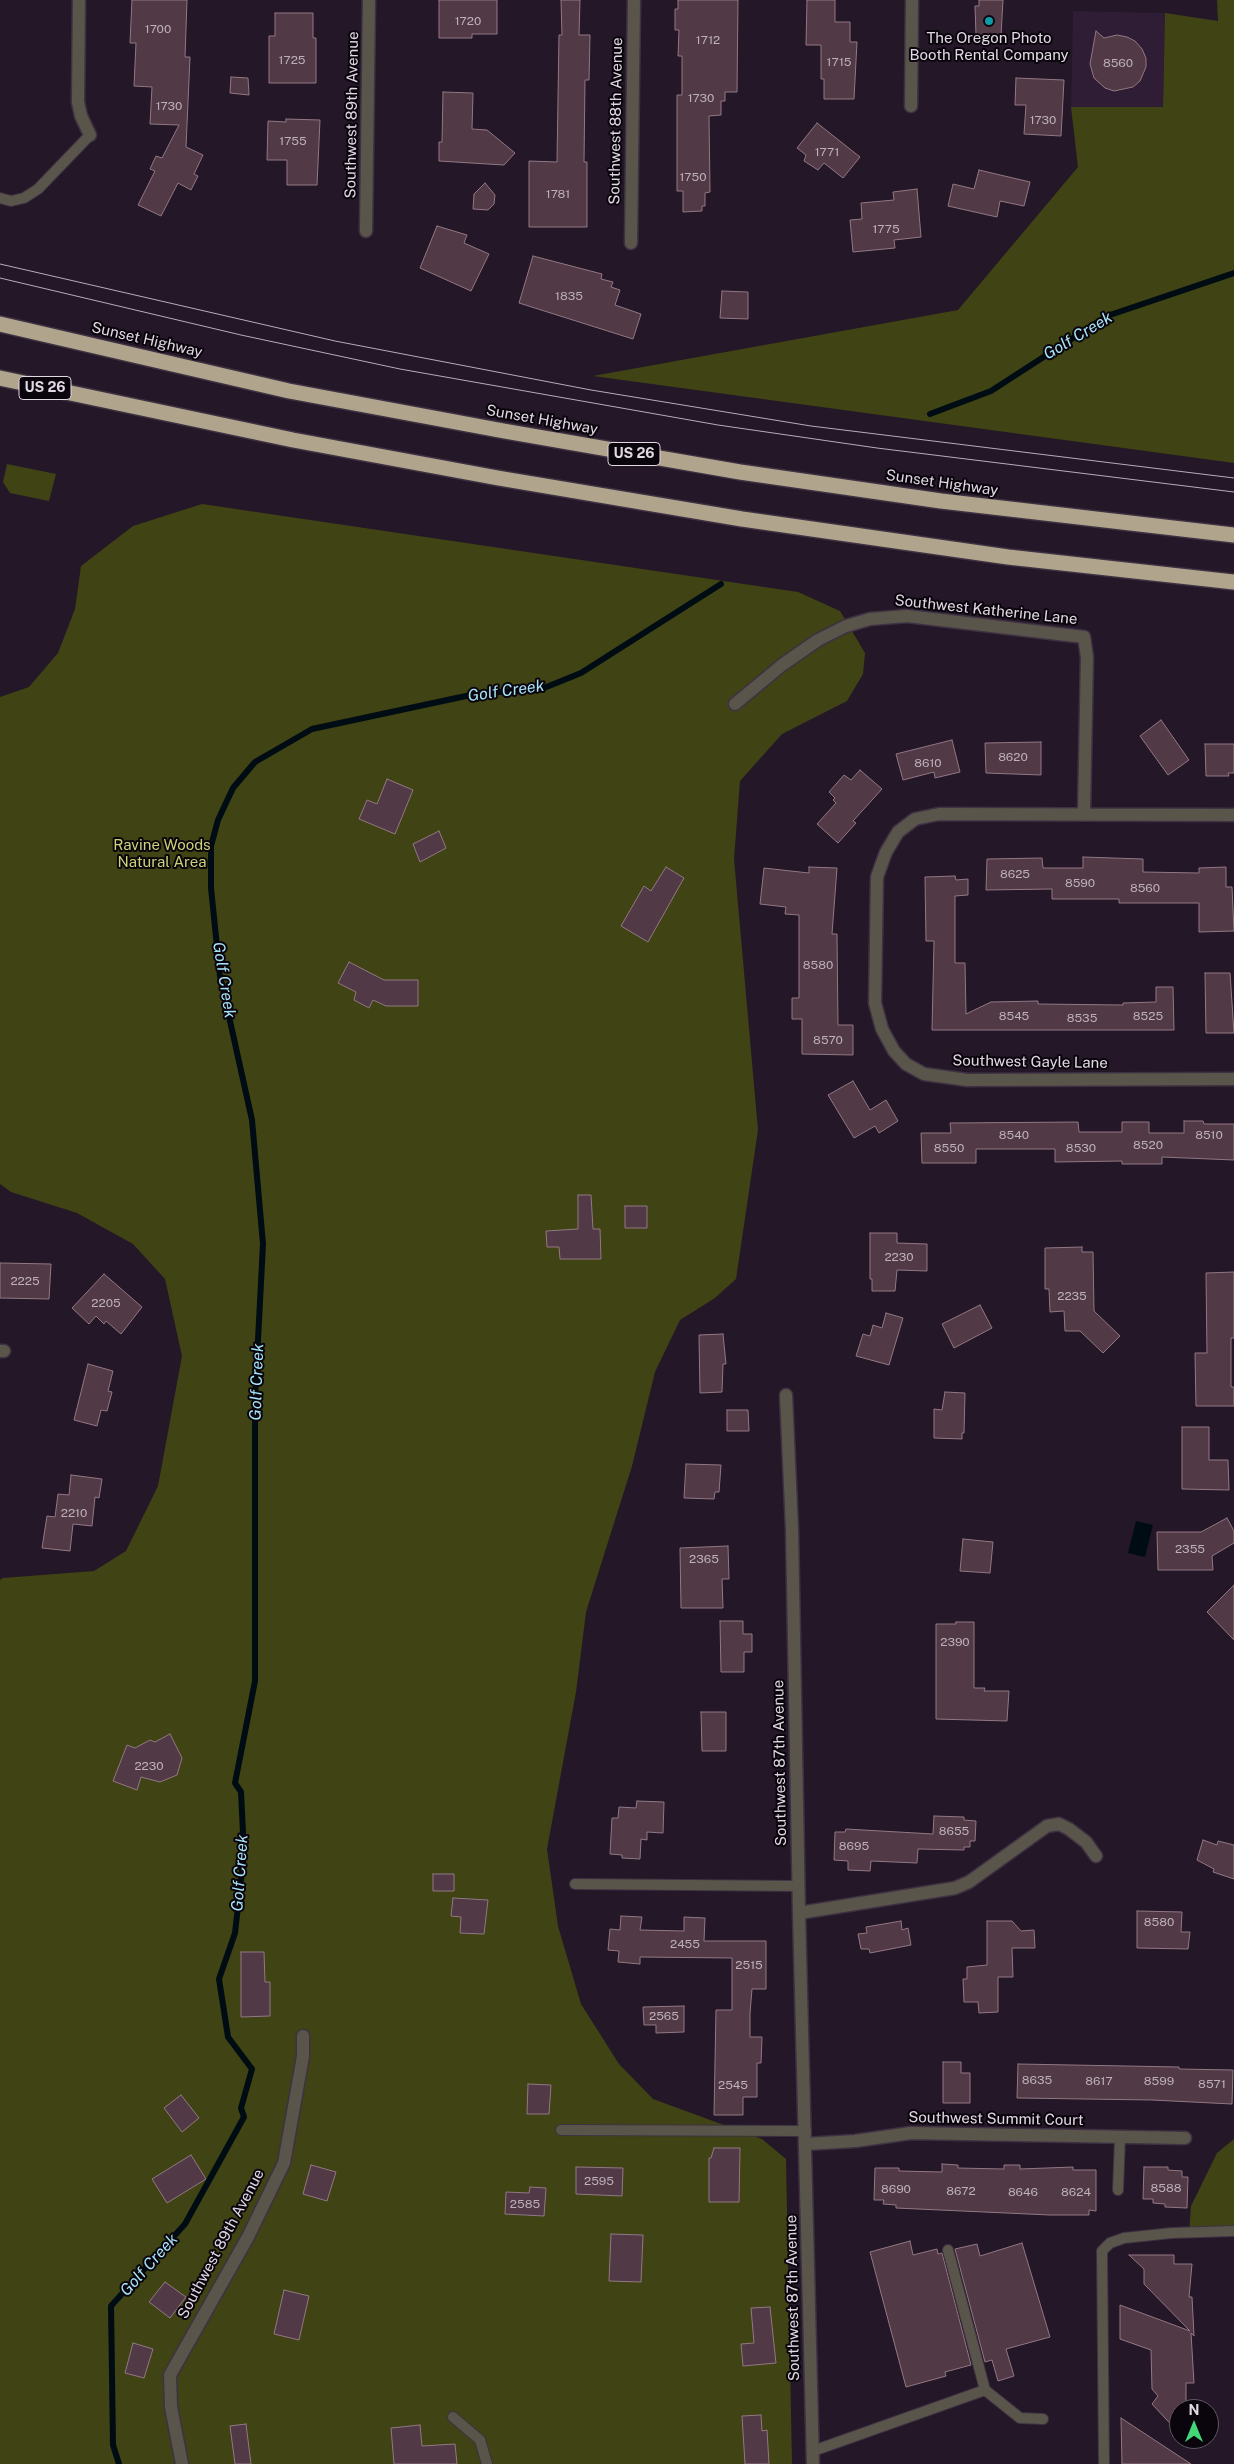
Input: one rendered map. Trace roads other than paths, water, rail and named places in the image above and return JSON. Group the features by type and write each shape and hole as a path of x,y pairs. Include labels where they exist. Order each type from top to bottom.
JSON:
{"highway":[{"name":"Sunset Highway","path":"0,324 289,391 524,435 740,472 942,501 1234,534"},
{"name":"US 26","path":"0,378 293,440 498,478 742,519 1008,557 1234,582"}],"street":[{"path":"79,0 78,102 81,116 90,135"},
{"name":"Southwest 89th Avenue","path":"366,230 369,0"},
{"name":"Southwest 88th Avenue","path":"631,242 634,0"},
{"path":"911,106 912,0"},
{"name":"Southwest Katherine Lane","path":"736,704 782,665 818,640 846,626 870,619 907,616 1084,637 1087,658 1084,813"},
{"path":"1084,813 1234,815"},
{"name":"Southwest Gayle Lane","path":"1084,813 939,814 915,819 898,832 886,852 878,877 875,1003 882,1029 894,1051 906,1064 924,1074 967,1080 1234,1079"},
{"name":"Southwest 87th Avenue","path":"786,1395 792,1529 798,1886 806,2131 813,2458"},
{"path":"799,1913 955,1888 969,1882 1047,1826 1059,1824 1068,1829 1086,1842 1096,1856"},
{"name":"Southwest 89th Avenue","path":"182,2464 171,2407 170,2375 248,2237 284,2163 303,2056 303,2036"},
{"name":"Southwest Summit Court","path":"806,2144 855,2142 911,2132 1186,2138"}],"lane":[{"path":"0,198 11,201 24,198 38,189 90,135"},
{"path":"575,1884 798,1886"},
{"path":"561,2130 806,2131"},
{"path":"1118,2190 1120,2137"},
{"path":"1104,2464 1102,2251 1110,2244 1124,2238 1172,2233 1234,2231"},
{"path":"948,2250 986,2390 1020,2418 1043,2419"},
{"path":"813,2458 986,2390"},
{"path":"453,2417 480,2440 487,2464"}],"waterway":[{"name":"Golf Creek","path":"930,414 991,391 1107,316 1234,273"},
{"name":"Golf Creek","path":"119,2464 113,2445 111,2306 185,2224 244,2117 241,2108 252,2069 228,2037 219,1979 235,1933 244,1853 241,1792 235,1783 255,1681 255,1397 263,1244 252,1120 220,976 211,888 211,846 218,820 233,788 255,762 312,729 480,693 539,690 581,673 721,584"}],"tram line":[{"path":"0,264 335,341 591,390 811,426 1234,478"},
{"path":"0,278 241,335 400,369 718,425 877,448 1234,492"}],"place":[{"name":"The Oregon Photo Booth Rental Company","path":"989,21"}],"park label":[{"name":"Ravine Woods Natural Area","path":"162,854"}]}
